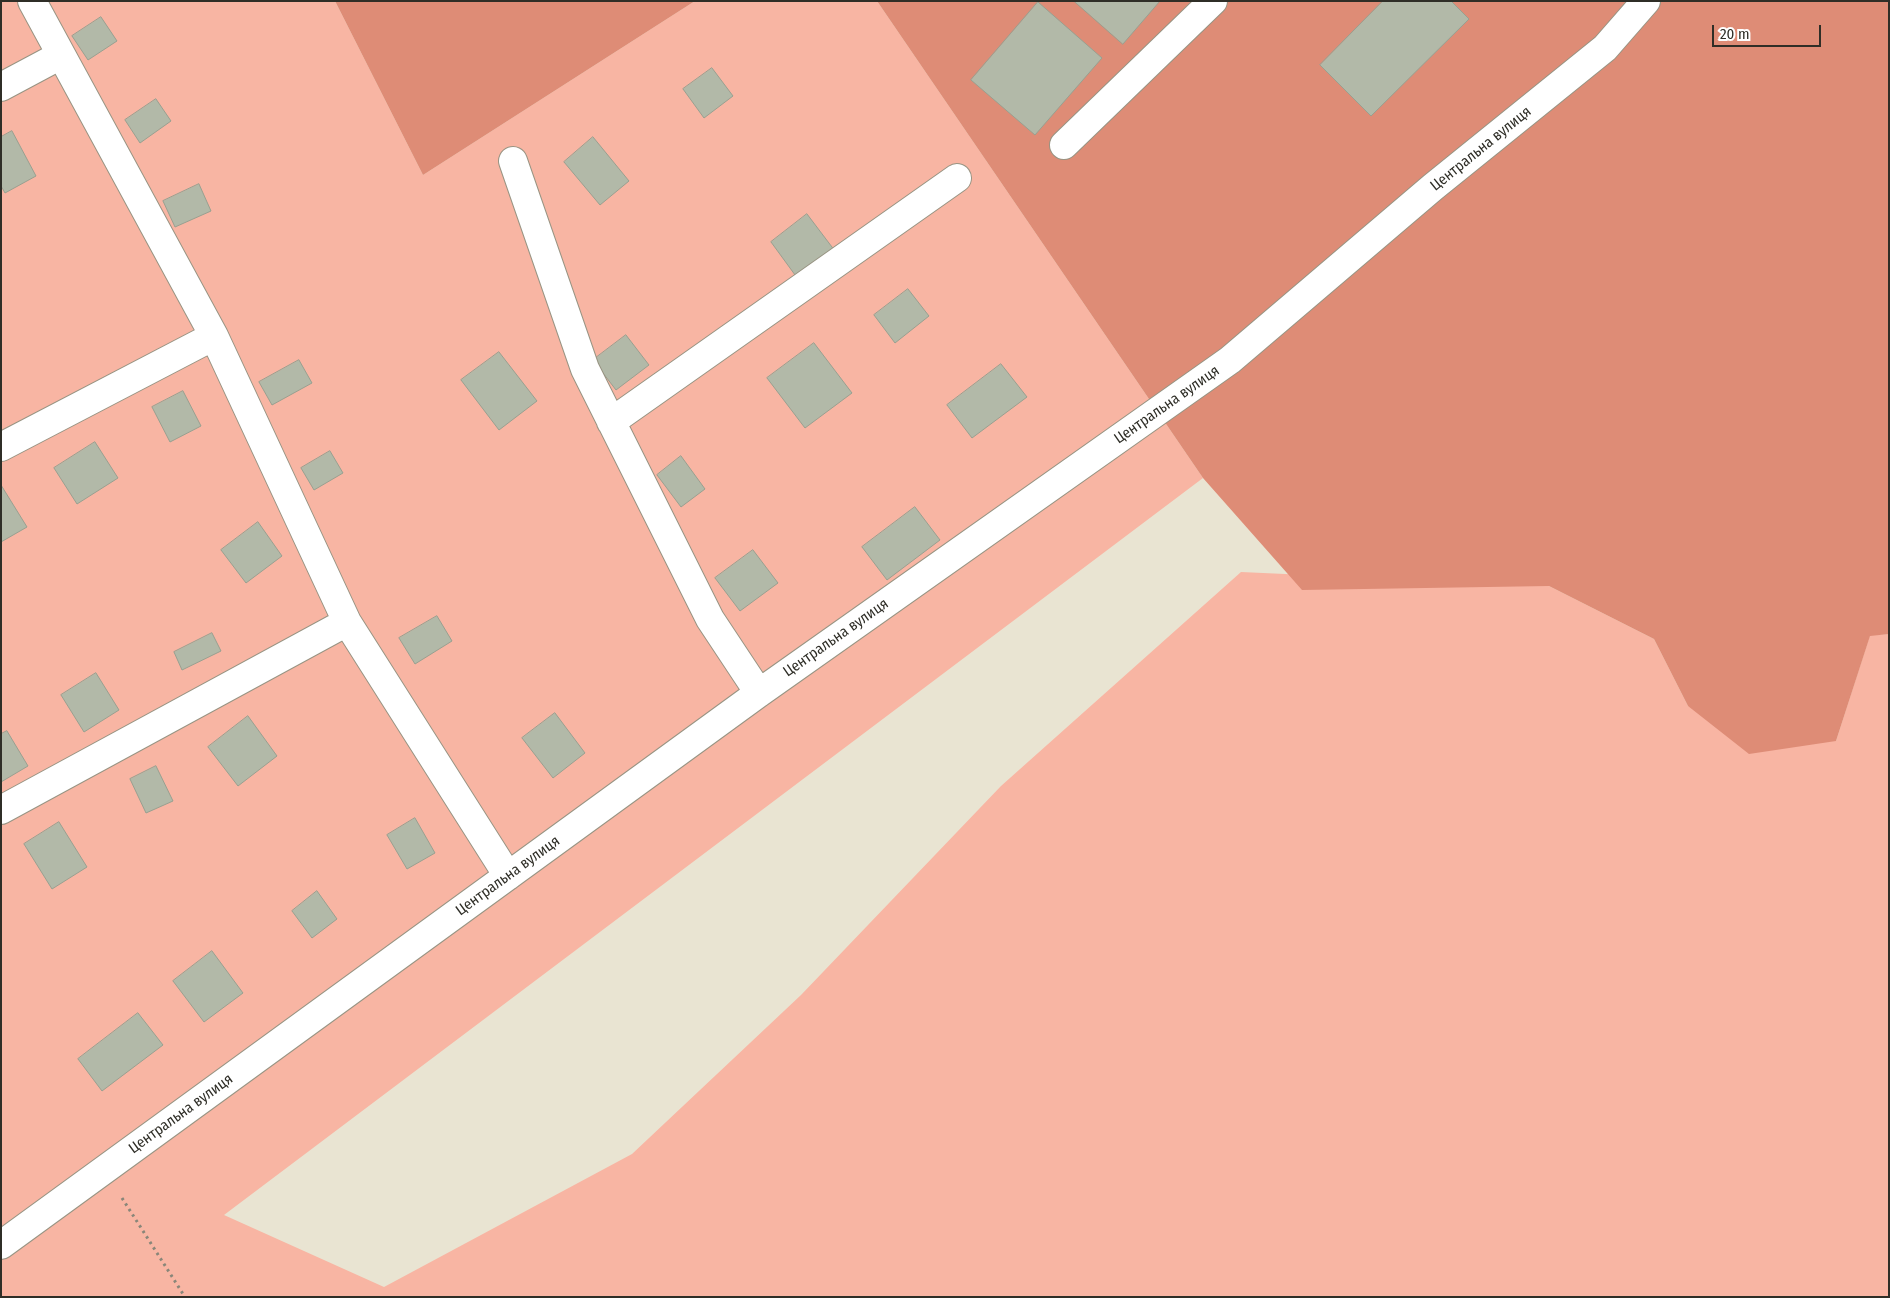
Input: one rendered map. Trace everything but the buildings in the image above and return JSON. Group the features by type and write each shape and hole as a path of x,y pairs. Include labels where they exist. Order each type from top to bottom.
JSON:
{"street":[{"path":"32,1 214,336 346,622 508,876"},
{"path":"1064,145 1213,1"},
{"name":"Центральна вулиця","path":"1,1245 759,692 1230,360 1434,187 1605,48 1646,1"},
{"path":"1,87 61,55"},
{"path":"513,161 585,369 710,619 759,692"},
{"path":"611,422 957,178"},
{"path":"1,447 214,336"},
{"path":"1,810 346,622"}],"path":[{"path":"104,1170 185,1297"}],"shaded area":[{"path":"1,1 335,1 423,175 695,1 877,1 1203,478 224,1215 384,1287 632,1154 801,995 1001,786 1241,572 1549,586 1654,639 1688,706 1836,741 1870,635 1889,634 1889,1297 1,1297"},
{"path":"335,1 695,1 423,175"},
{"path":"877,1 1889,1 1889,634 1870,636 1836,741 1749,754 1688,706 1654,639 1549,586 1302,590 1203,478"}]}
